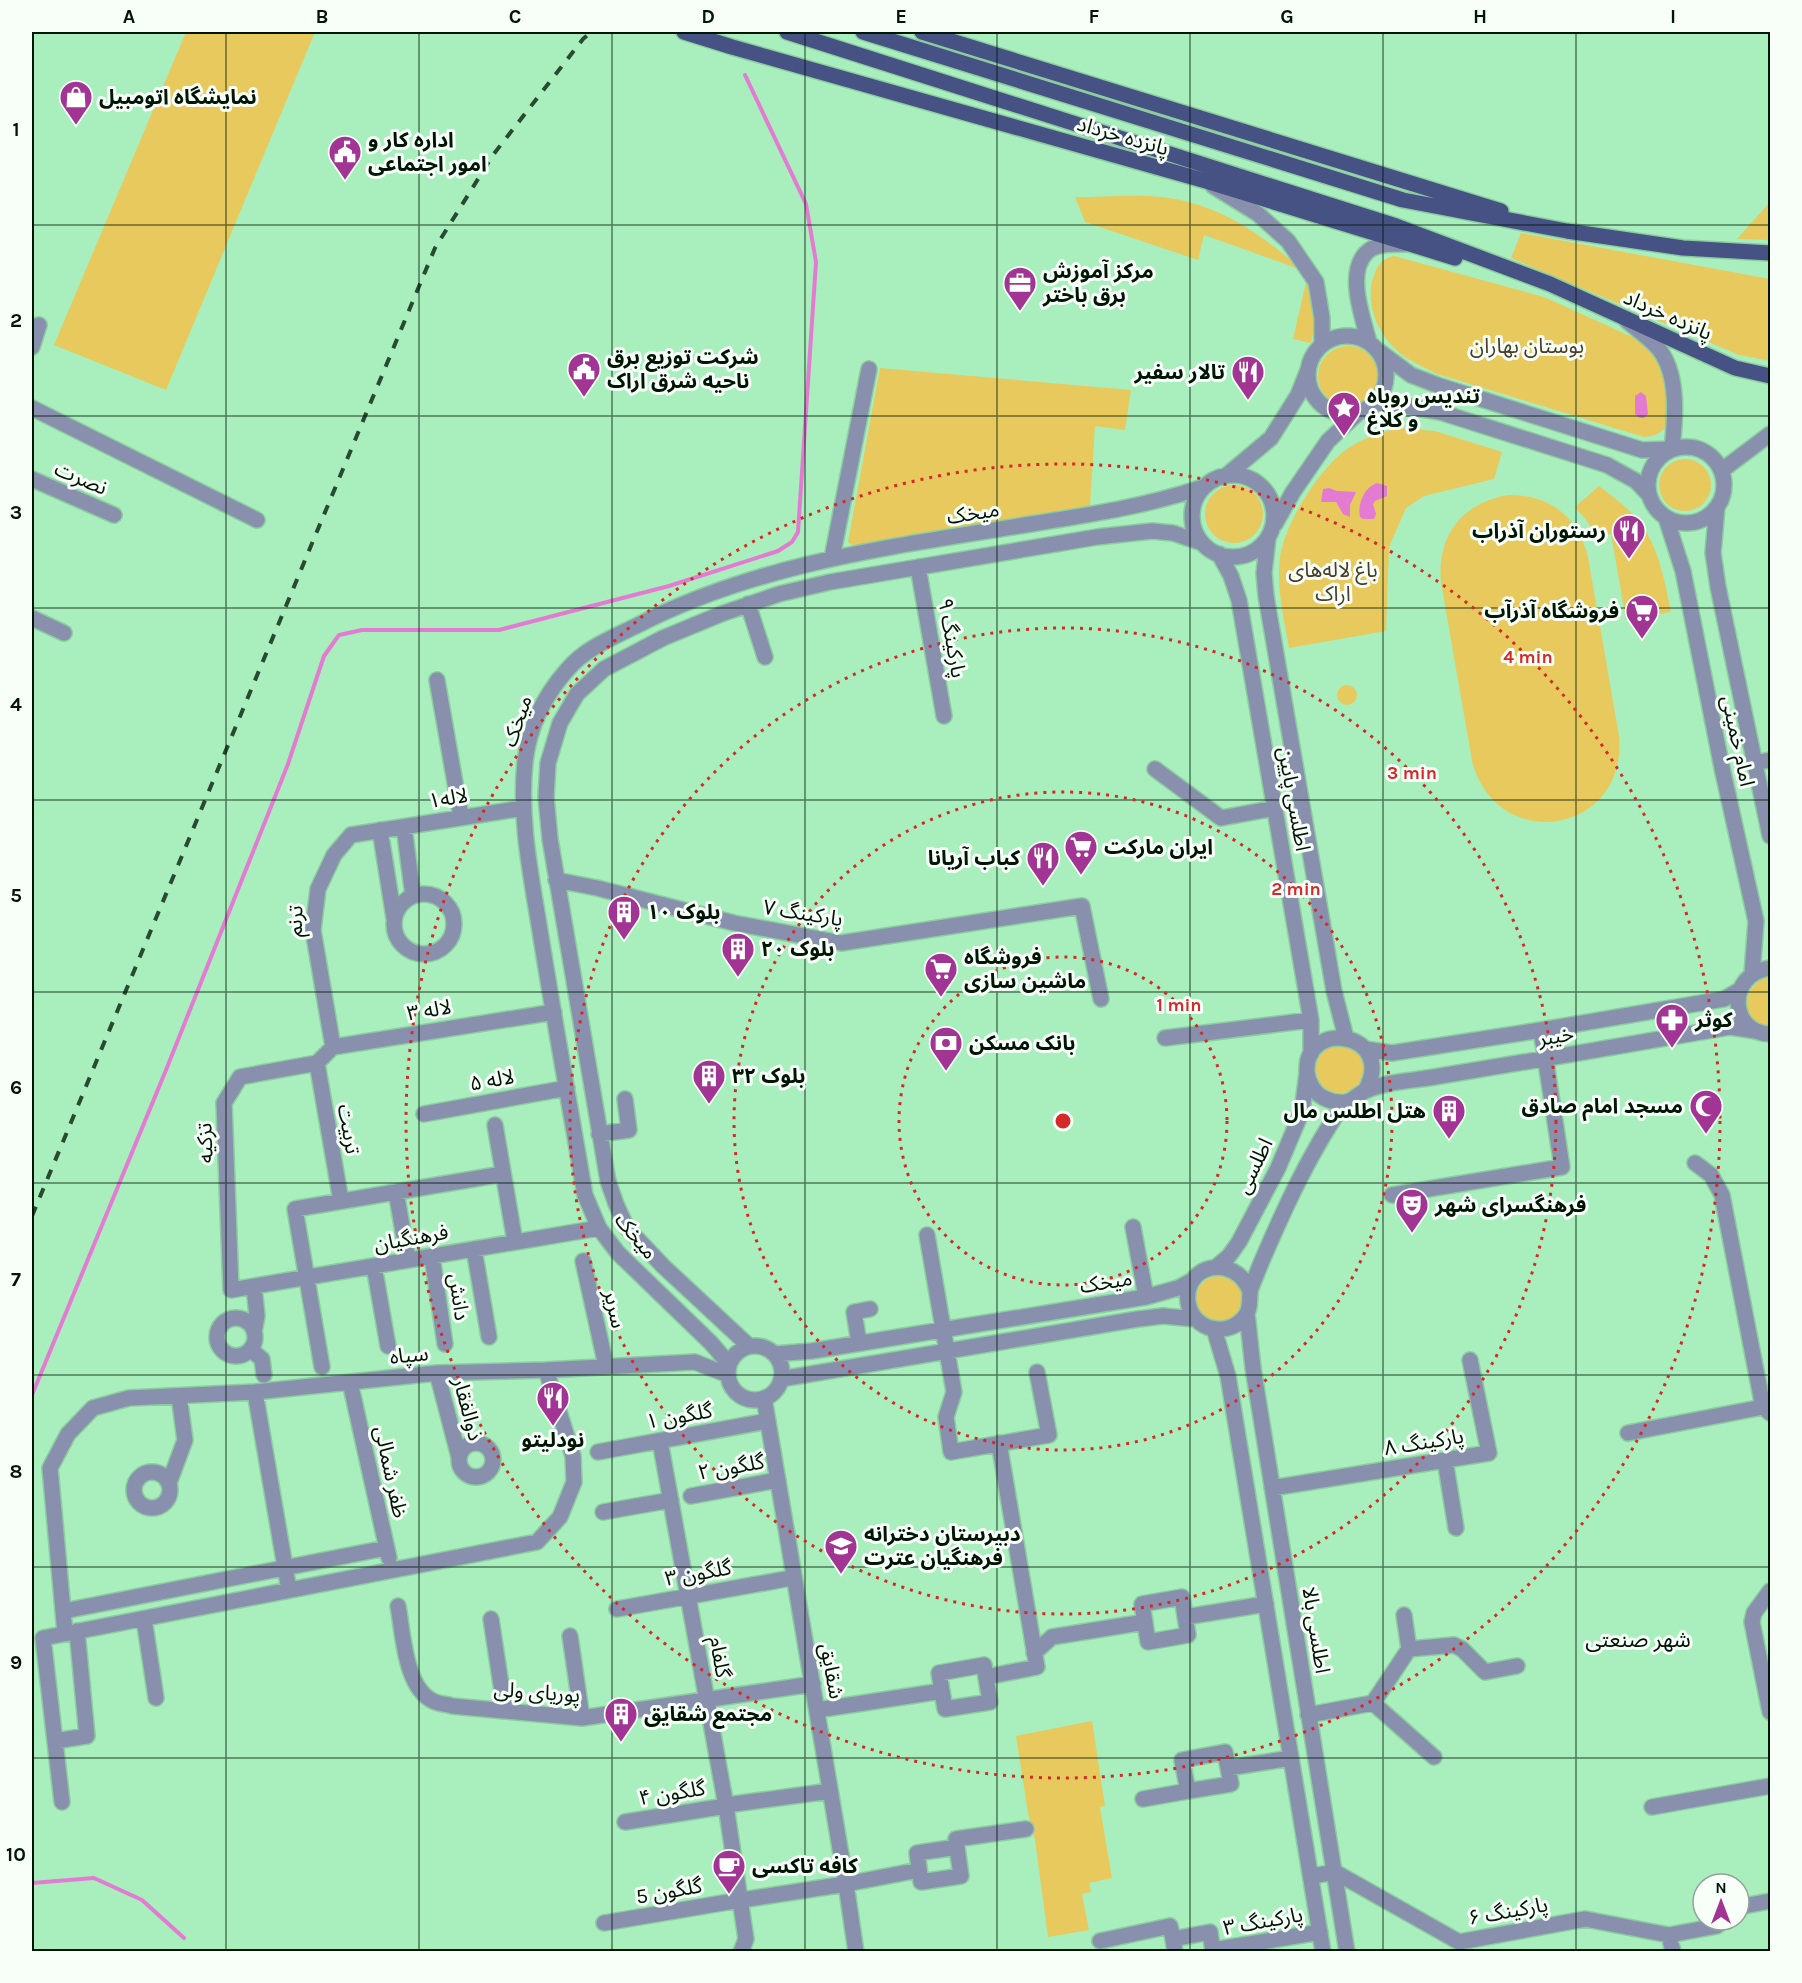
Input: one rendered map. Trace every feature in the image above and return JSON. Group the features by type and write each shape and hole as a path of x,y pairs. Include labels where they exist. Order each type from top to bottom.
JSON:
{"main road":[{"name":"پانزده خرداد","path":"684,32 1206,181 1406,244 1550,284"},
{"name":"پانزده خرداد","path":"787,32 1396,226 1550,284 1735,368 1770,376"},
{"name":"پانزده خرداد","path":"863,32 1403,200 1567,231 1683,248 1770,253"},
{"name":"پانزده خرداد","path":"922,32 1567,231"}],"street":[{"path":"1206,181 1258,214 1288,241 1316,282 1323,318 1322,345"},
{"path":"1270,532 1274,512 1271,499 1264,488 1253,479 1240,475 1227,475 1214,479 1203,487 1196,497 1192,515 1195,533 1202,543 1219,554 1232,557 1246,555 1258,548 1270,532 1293,492 1328,441 1358,413 1379,399 1385,387 1387,375 1385,362 1374,347 1357,289 1357,268 1366,252 1384,245 1406,244"},
{"path":"1624,318 1661,352 1669,371 1676,416 1672,449"},
{"path":"32,347 39,325"},
{"path":"1227,475 1271,438 1298,395 1313,355 1333,338 1345,336 1358,337 1411,375 1437,385 1642,450 1692,447 1701,450 1716,462 1721,471 1724,489 1717,507 1699,521 1677,522 1666,518 1653,505 1649,495 1647,484 1654,463 1672,449"},
{"path":"1309,368 1308,381 1321,404 1332,411 1344,414 1358,413"},
{"path":"832,558 869,369"},
{"path":"1374,403 1440,412 1607,465 1636,481 1649,495"},
{"path":"32,408 257,520"},
{"path":"1721,471 1770,434"},
{"name":"نصرت","path":"32,479 114,515"},
{"name":"میخک","path":"729,1369 705,1337 618,1253 599,1228 585,1195 526,843 523,808 525,760 537,714 568,668 591,649 653,617 714,591 770,573 832,558 1100,513 1172,498 1203,487"},
{"name":"امام خمینی","path":"1717,507 1713,553 1718,587 1770,836"},
{"name":"امام خمینی","path":"1666,518 1683,571 1722,768 1756,921 1752,974"},
{"name":"میخک","path":"749,1346 657,1260 627,1228 608,1181 556,880 546,797 548,763 560,723 577,693 604,669 635,652 748,604 830,582 1097,537 1152,531 1173,533 1202,543"},
{"name":"اطلسی پایین","path":"1270,532 1264,573 1266,596 1334,991 1346,1038"},
{"name":"اطلسی پایین","path":"1219,554 1231,576 1239,600 1311,1020 1311,1054"},
{"name":"پارکینگ ۹","path":"918,567 944,716"},
{"path":"748,604 765,657"},
{"path":"32,618 64,633"},
{"path":"437,680 461,817"},
{"path":"1754,763 1770,760"},
{"path":"1269,773 1295,767"},
{"path":"1155,769 1221,818 1275,808"},
{"name":"لاله۱","path":"380,830 523,808"},
{"path":"404,827 413,896"},
{"path":"380,830 394,928 403,946 422,954 432,952 448,942 454,924 448,906 441,899 423,894 404,901 394,918"},
{"name":"ترنم","path":"333,1047 313,930 318,889 334,855 351,835 380,830"},
{"name":"پارکینگ ۷","path":"556,880 597,888 734,923 841,943 1082,906 1101,999"},
{"path":"1763,1032 1747,1024 1738,1003 1738,991 1752,974 1770,968"},
{"name":"خیبر","path":"1365,1049 1392,1053 1541,1030 1724,999 1738,991"},
{"name":"لاله ۳","path":"333,1047 554,1012"},
{"path":"1165,1038 1311,1020"},
{"name":"خیبر","path":"1365,1091 1393,1084 1730,1027 1763,1032"},
{"path":"1392,1195 1562,1167 1541,1030"},
{"path":"1336,1037 1357,1042 1365,1049 1371,1059 1372,1070 1365,1091 1345,1102 1334,1102 1316,1092 1307,1073 1311,1054 1317,1046 1336,1037"},
{"path":"317,1063 333,1047"},
{"name":"تربیت","path":"317,1063 341,1201"},
{"name":"تزکیه","path":"231,1290 224,1103 240,1077 317,1063"},
{"name":"اطلسی","path":"1216,1267 1229,1256 1239,1242 1278,1168 1302,1110 1307,1073"},
{"name":"لاله ۵","path":"424,1114 567,1088"},
{"path":"600,1134 629,1130 624,1099"},
{"path":"1250,1291 1246,1283 1233,1270 1216,1267 1199,1274 1193,1280 1188,1300 1190,1311 1196,1319 1214,1329 1233,1327 1247,1313 1250,1306 1250,1291 1276,1228 1320,1139 1345,1102"},
{"path":"495,1125 515,1242"},
{"path":"1628,1433 1767,1410 1722,1195 1711,1175 1695,1163"},
{"path":"322,1367 295,1209 503,1174"},
{"path":"396,1192 408,1260"},
{"path":"1133,1227 1146,1297"},
{"name":"فرهنگیان","path":"231,1290 599,1228"},
{"path":"927,1235 954,1392 946,1417 951,1452 1049,1435 1037,1371"},
{"path":"474,1249 489,1337"},
{"name":"دانش","path":"432,1256 445,1344"},
{"name":"سریر","path":"583,1261 606,1366"},
{"path":"374,1266 388,1346"},
{"name":"میخک","path":"774,1353 812,1351 859,1344 1146,1297 1178,1288 1193,1280"},
{"path":"254,1287 257,1316 255,1338 251,1350 240,1356 228,1354 219,1346 218,1334 224,1323 236,1319 247,1322 254,1332"},
{"path":"859,1344 854,1312 870,1309"},
{"name":"اطلسی بالا","path":"1247,1313 1253,1368 1347,1952"},
{"name":"میخک","path":"781,1380 1164,1316 1196,1319"},
{"path":"1214,1329 1228,1376 1323,1952"},
{"path":"749,1346 762,1347 774,1353 781,1366 781,1380 775,1391 764,1398 754,1400 736,1392 731,1384 729,1369 739,1351 749,1346"},
{"path":"251,1350 262,1359 264,1375"},
{"name":"پارکینگ ۸","path":"1272,1488 1489,1453 1470,1360"},
{"name":"سپاه","path":"64,1611 50,1468 68,1434 93,1408 129,1398 255,1392 437,1373 695,1362 729,1369"},
{"path":"62,1802 44,1638 537,1542 560,1517 574,1482 573,1456 546,1370"},
{"name":"ذوالفقار","path":"437,1373 459,1457"},
{"name":"ظفر شمالی","path":"350,1382 392,1570"},
{"path":"255,1392 289,1590"},
{"path":"169,1483 185,1440 179,1396"},
{"name":"شقایق","path":"764,1398 856,1952"},
{"name":"گلگون ۱","path":"598,1452 768,1421"},
{"name":"گلفام","path":"660,1441 707,1700 730,1805 744,1899 746,1939 741,1952"},
{"path":"986,1677 1037,1667 999,1443"},
{"path":"1446,1460 1456,1528"},
{"name":"گلگون ۲","path":"691,1496 778,1480"},
{"path":"603,1512 671,1500"},
{"path":"55,1741 87,1736 71,1632 64,1611 386,1548"},
{"name":"گلگون ۳","path":"617,1609 786,1579"},
{"path":"1770,1591 1754,1613 1752,1623 1770,1712"},
{"path":"1182,1598 1188,1635 1148,1642 1144,1622 1142,1604 1182,1598"},
{"path":"1185,1617 1266,1604"},
{"name":"پوریای ولی","path":"398,1606 411,1675 419,1689 432,1701 452,1706 582,1718 813,1684"},
{"path":"1308,1715 1373,1703 1409,1649 1404,1615"},
{"path":"144,1619 156,1698"},
{"path":"491,1619 505,1711"},
{"path":"1034,1653 1052,1637 1144,1622"},
{"path":"570,1636 582,1718"},
{"path":"1409,1649 1454,1646 1462,1649 1485,1672 1517,1666"},
{"path":"984,1665 986,1677 990,1701 945,1709 939,1673 984,1665"},
{"path":"817,1710 942,1691"},
{"path":"1373,1703 1434,1757"},
{"path":"1143,1798 1188,1791 1231,1784 1225,1752 1182,1760 1188,1791"},
{"path":"1228,1768 1291,1758"},
{"path":"1652,1807 1770,1786"},
{"name":"گلگون ۴","path":"625,1822 830,1791"},
{"path":"957,1847 917,1853 921,1882 962,1876 956,1839 1026,1829"},
{"name":"گلگون 5","path":"604,1923 919,1870"},
{"path":"1312,1876 1335,1872"},
{"name":"پارکینگ ۶","path":"1335,1872 1460,1947 1585,1919 1669,1935"},
{"path":"1751,1905 1770,1901"},
{"path":"1100,1941 1170,1926 1174,1945 1210,1932 1213,1951"},
{"path":"1673,1952 1669,1935 1691,1931"},
{"name":"پارکینگ ۳","path":"1213,1951 1320,1932"}],"green space":[{"path":"186,32 315,32 166,390 54,345"},
{"path":"1152,196 1202,206 1254,232 1302,270 1204,235 1198,260 1085,222 1075,197"},
{"path":"1770,202 1770,240 1737,239"},
{"path":"1521,233 1770,279 1770,361 1739,355 1511,258"},
{"name":"بوستان بهاران","path":"1394,256 1544,297 1648,344 1662,358 1675,414 1659,433 1644,437 1437,374 1408,359 1390,344 1383,334 1373,313 1371,301 1371,289 1376,270 1383,261"},
{"path":"1307,278 1319,303 1311,343 1293,339"},
{"path":"1342,346 1354,346 1370,354 1376,364 1378,376 1376,388 1370,398 1354,406 1342,406 1326,398 1318,382 1318,370 1326,354"},
{"path":"880,368 1131,390 1125,430 1095,426 1090,506 855,547 848,542"},
{"name":"باغ لاله‌های اراک","path":"1398,428 1435,431 1502,452 1494,479 1424,496 1406,508 1389,547 1386,631 1289,648 1281,603 1279,569 1283,543 1296,513 1315,483 1336,458 1365,439"},
{"path":"1685,459 1699,463 1707,471 1711,485 1707,499 1699,507 1685,511 1671,507 1663,499 1659,485 1663,471 1671,463"},
{"path":"1234,485 1245,487 1255,493 1261,503 1263,514 1261,525 1255,535 1245,541 1234,543 1223,541 1213,535 1207,525 1205,514 1207,503 1213,493 1223,487"},
{"path":"1599,486 1632,513 1647,534 1660,566 1671,612 1626,620 1611,534 1596,536 1575,507"},
{"path":"1508,495 1537,499 1560,511 1577,530 1583,543 1588,557 1619,736 1616,769 1603,795 1583,812 1558,821 1532,821 1507,811 1486,791 1472,761 1441,582 1443,550 1456,524 1478,505"},
{"path":"1347,685 1354,688 1357,695 1354,702 1347,705 1340,702 1337,695 1340,688"},
{"path":"1765,978 1770,978 1770,1026 1760,1024 1753,1019 1747,1005 1751,990"},
{"path":"1340,1045 1357,1052 1364,1069 1357,1086 1340,1093 1323,1086 1316,1069 1323,1052"},
{"path":"1219,1276 1235,1283 1242,1299 1235,1315 1219,1322 1203,1315 1196,1299 1203,1283"},
{"path":"1092,1721 1105,1806 1100,1807 1112,1878 1089,1883 1091,1892 1082,1894 1089,1930 1048,1937 1035,1840 1028,1813 1016,1736"}],"shaded area":[{"path":"1641,392 1646,396 1648,414 1644,418 1635,414 1635,396"},
{"path":"1377,483 1387,486 1387,496 1373,504 1376,514 1374,519 1363,519 1359,512 1362,497 1368,488"},
{"path":"1323,489 1356,492 1350,505 1350,517 1343,514 1336,502 1321,502"}],"waterway":[{"path":"32,1395 166,1070 288,764 324,656 339,635 362,630 499,630 669,586 778,551 792,542 798,532 816,262 806,204 745,75"},
{"path":"32,1883 94,1878 142,1900 184,1938"}],"railway":[{"path":"32,1216 435,248 493,155 583,39 591,32"}],"place":[{"name":"نمایشگاه اتومبیل","path":"76,126"},
{"name":"اداره کار و امور اجتماعی","path":"345,181"},
{"name":"مرکز آموزش برق باختر","path":"1020,312"},
{"name":"شرکت توزیع برق ناحیه شرق اراک","path":"584,398"},
{"name":"تالار سفیر","path":"1248,401"},
{"name":"تندیس روباه و کلاغ","path":"1344,437"},
{"name":"رستوران آذراب","path":"1629,560"},
{"name":"فروشگاه آذرآب","path":"1642,640"},
{"name":"ایران مارکت","path":"1081,876"},
{"name":"کباب آریانا","path":"1043,887"},
{"name":"بلوک ۱۰","path":"624,941"},
{"name":"بلوک ۲۰","path":"738,978"},
{"name":"فروشگاه ماشین سازی","path":"941,998"},
{"name":"کوثر","path":"1672,1049"},
{"name":"بانک مسکن","path":"946,1072"},
{"name":"بلوک ۳۲","path":"709,1105"},
{"name":"مسجد امام صادق","path":"1706,1135"},
{"name":"هتل اطلس مال","path":"1449,1140"},
{"name":"فرهنگسرای شهر","path":"1412,1234"},
{"name":"نودلیتو","path":"553,1427"},
{"name":"دبیرستان دخترانه فرهنگیان عترت","path":"841,1575"},
{"name":"مجتمع شقایق","path":"621,1743"},
{"name":"کافه تاکسی","path":"729,1895"}],"district":[{"name":"شهر صنعتی","path":"1638,1640"}]}
